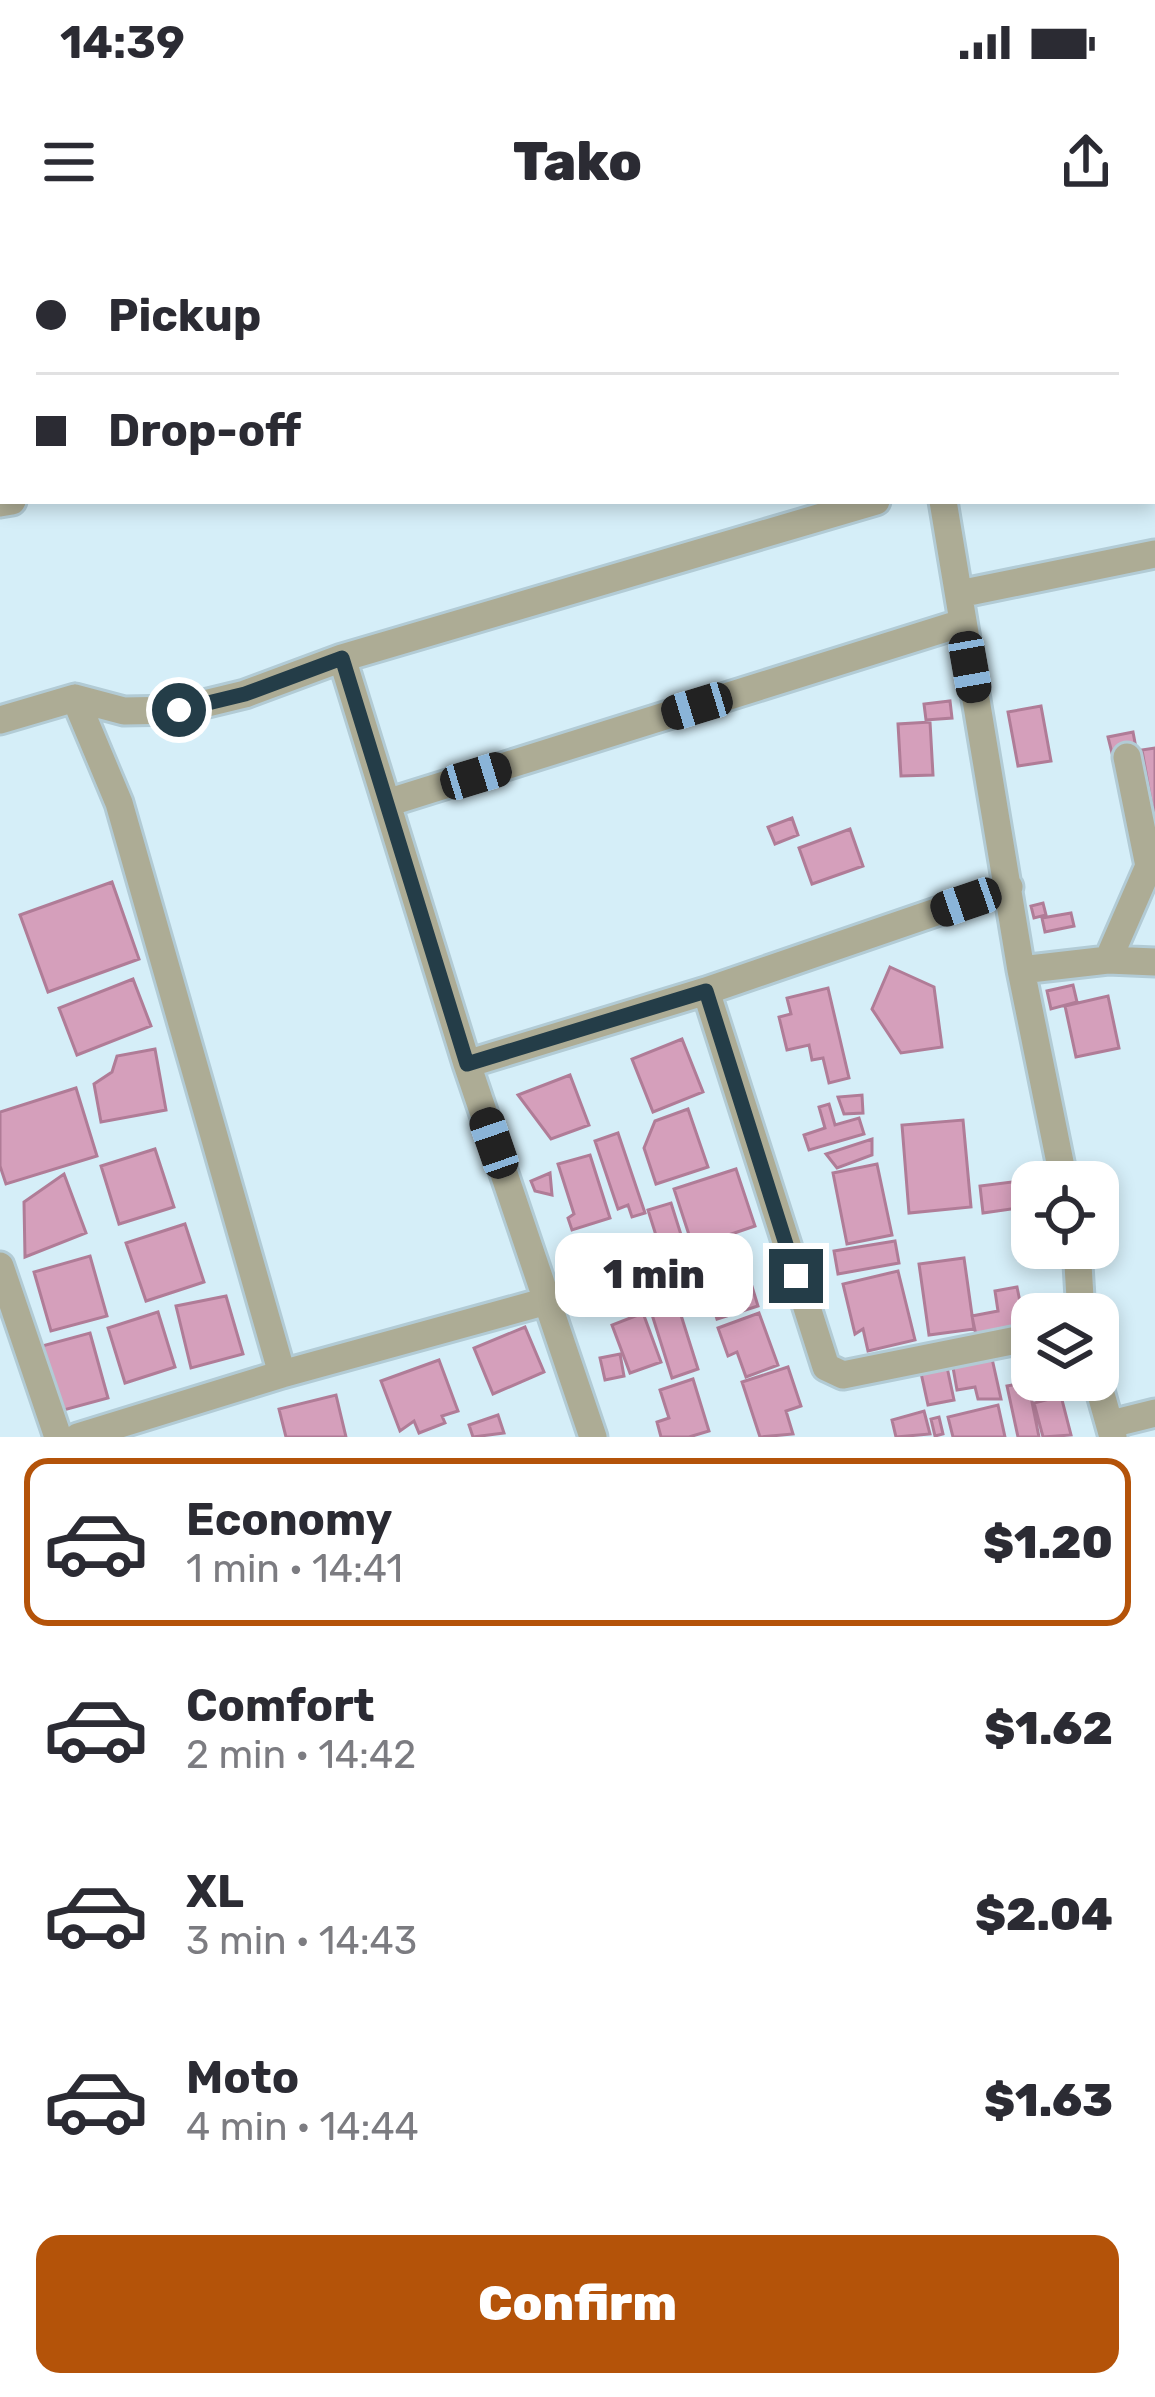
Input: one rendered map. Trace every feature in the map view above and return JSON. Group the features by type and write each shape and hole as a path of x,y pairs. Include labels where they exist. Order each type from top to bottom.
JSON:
{"street":[{"path":"0,720 75,698 124,711 179,710 245,694 342,658 866,504"},
{"path":"944,504 1022,970 1060,1161"},
{"path":"959,594 1155,554"},
{"path":"387,803 962,623"},
{"path":"342,658 467,1064 592,1437"},
{"path":"75,698 118,803 283,1373"},
{"path":"1108,960 1142,911 1152,866 1127,757"},
{"path":"467,1064 706,991 1010,887"},
{"path":"1022,970 1108,960 1155,962"},
{"path":"706,991 826,1367 844,1375 1011,1341"},
{"path":"0,1266 58,1437"},
{"path":"78,1437 283,1373 548,1301"},
{"path":"1103,1401 1112,1431 1155,1412"}],"building":[{"path":"950,701 952,718 926,720 924,704"},
{"path":"1041,706 1051,761 1018,766 1008,712"},
{"path":"930,722 933,775 901,776 898,724"},
{"path":"1133,732 1136,748 1112,753 1108,737"},
{"path":"1155,748 1155,823 1142,750"},
{"path":"792,818 798,835 775,844 768,827"},
{"path":"850,829 863,866 812,884 799,848"},
{"path":"112,882 139,959 48,992 20,915"},
{"path":"1043,903 1046,915 1034,918 1031,906"},
{"path":"1071,913 1074,926 1045,932 1042,918"},
{"path":"890,967 934,987 942,1047 901,1053 872,1009"},
{"path":"133,979 151,1026 77,1055 59,1008"},
{"path":"1073,985 1077,1002 1051,1009 1047,991"},
{"path":"828,988 849,1078 829,1083 823,1058 812,1060 809,1045 787,1050 779,1017 791,1014 787,998"},
{"path":"1108,996 1119,1048 1076,1057 1065,1006"},
{"path":"682,1039 703,1092 653,1112 632,1059"},
{"path":"155,1049 166,1110 101,1122 94,1084 112,1072 117,1056"},
{"path":"570,1075 589,1125 551,1139 518,1095"},
{"path":"76,1088 97,1156 6,1184 0,1166 0,1112"},
{"path":"862,1095 863,1113 844,1114 838,1097"},
{"path":"829,1104 835,1125 859,1118 864,1134 809,1150 804,1135 825,1128 819,1107"},
{"path":"688,1109 708,1167 656,1184 644,1148 655,1121"},
{"path":"963,1120 971,1207 909,1213 902,1125"},
{"path":"618,1133 645,1213 632,1217 628,1205 618,1209 595,1141"},
{"path":"872,1139 872,1155 837,1168 826,1154"},
{"path":"155,1149 174,1207 119,1224 101,1166"},
{"path":"590,1155 610,1218 572,1230 568,1218 574,1214 558,1164"},
{"path":"877,1164 892,1235 847,1244 833,1173"},
{"path":"736,1169 755,1226 693,1247 674,1189"},
{"path":"550,1173 552,1195 535,1191 531,1181"},
{"path":"64,1174 86,1233 25,1257 24,1202"},
{"path":"1011,1182 1011,1209 983,1213 980,1186"},
{"path":"671,1203 694,1276 671,1283 648,1210"},
{"path":"185,1224 204,1282 146,1301 126,1243"},
{"path":"738,1241 758,1306 717,1319 697,1254"},
{"path":"895,1241 899,1263 838,1274 834,1251"},
{"path":"610,1247 612,1252 626,1249 633,1275 622,1278 626,1293 602,1299 595,1273 587,1272 579,1251"},
{"path":"90,1256 107,1316 51,1331 34,1272"},
{"path":"964,1258 974,1329 929,1335 919,1264"},
{"path":"898,1271 915,1340 868,1351 863,1329 855,1334 843,1284"},
{"path":"1017,1287 1018,1293 1011,1293 1011,1334 977,1340 972,1316 998,1311 995,1291"},
{"path":"674,1293 698,1369 672,1378 648,1302"},
{"path":"226,1296 243,1354 191,1368 176,1306"},
{"path":"158,1312 175,1367 125,1383 108,1328"},
{"path":"643,1313 661,1362 630,1373 612,1325"},
{"path":"759,1313 778,1365 746,1377 737,1352 728,1356 718,1328"},
{"path":"525,1327 544,1372 493,1394 474,1348"},
{"path":"90,1333 108,1398 60,1411 42,1346"},
{"path":"620,1354 624,1376 605,1380 600,1358"},
{"path":"991,1354 1001,1399 978,1399 975,1387 957,1390 952,1362"},
{"path":"439,1360 458,1411 442,1416 445,1423 419,1433 414,1421 400,1431 381,1381"},
{"path":"788,1367 801,1406 786,1411 793,1434 760,1437 742,1382"},
{"path":"947,1367 954,1400 928,1405 921,1373"},
{"path":"693,1379 709,1431 661,1437 657,1422 669,1418 660,1390"},
{"path":"1011,1385 1011,1401 1032,1401 1039,1437 1018,1437 1007,1386"},
{"path":"336,1395 346,1437 286,1437 279,1409"},
{"path":"1062,1401 1071,1435 1043,1437 1034,1403"},
{"path":"998,1405 1005,1437 953,1437 948,1417"},
{"path":"924,1411 930,1434 896,1437 892,1420"},
{"path":"498,1415 504,1433 473,1437 469,1425"},
{"path":"939,1417 943,1434 935,1436 931,1419"}],"route":[{"path":"179,710 245,694 342,658 467,1064 706,991 796,1276"}]}
